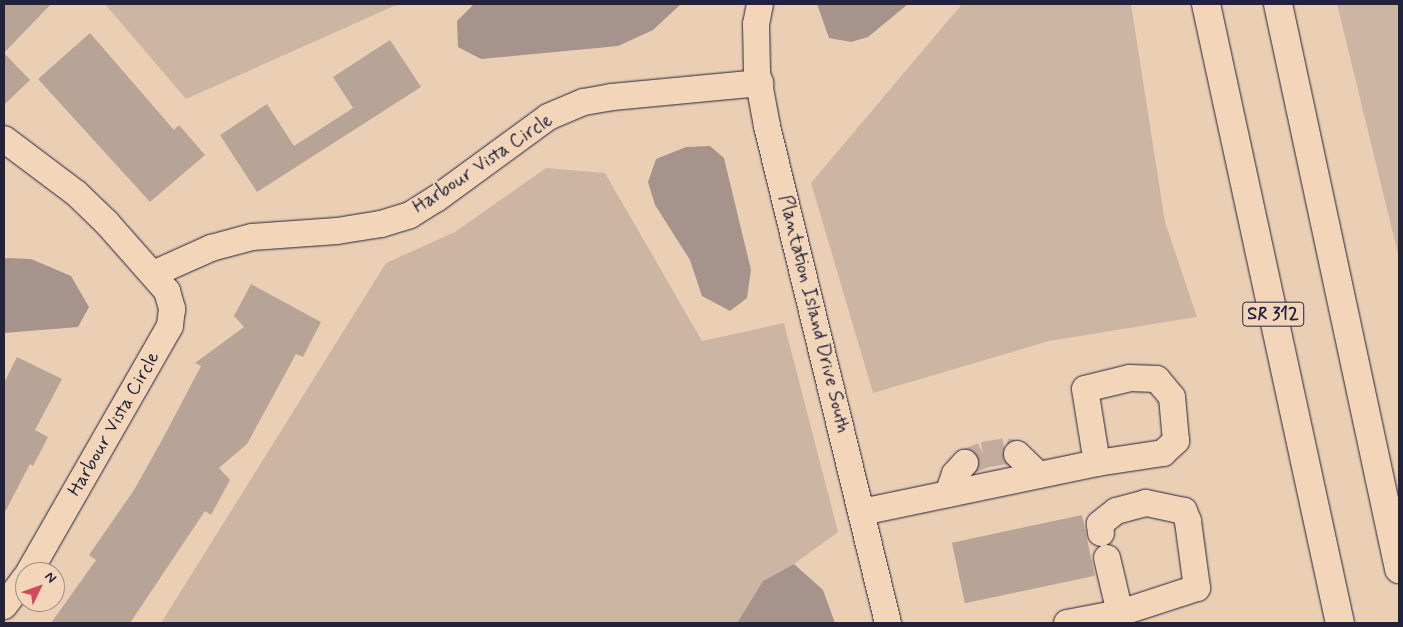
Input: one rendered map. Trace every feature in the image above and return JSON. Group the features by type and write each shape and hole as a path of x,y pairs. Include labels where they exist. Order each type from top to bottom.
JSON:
{"main road":[{"name":"SR 312","path":"1206,4 1340,623"},
{"path":"1278,4 1399,569"}],"street":[{"name":"Plantation Island Drive South","path":"760,4 756,24 760,83 767,126 888,623"},
{"name":"Harbour Vista Circle","path":"153,274 211,248 252,238 382,224 410,214 436,200 548,117 584,102 612,97 760,83"},
{"name":"Harbour Vista Circle","path":"4,140 76,193 153,274 167,291 172,309 170,326 35,562"},
{"path":"1017,454 1039,475"},
{"path":"948,494 956,474 966,463"},
{"path":"862,512 1097,463"},
{"path":"1067,623 1120,613 1198,588 1188,520 1184,512 1146,503 1123,509 1100,524 1101,533"},
{"path":"1107,558 1120,613"},
{"path":"4,606 15,591"}],"shaded area":[{"path":"105,4 405,4 394,6 186,99"},
{"path":"474,4 681,4 653,30 618,46 481,59 458,47 457,21"},
{"path":"817,4 908,4 868,37 851,42 829,38"},
{"path":"962,4 1131,4 1165,222 1197,317 1049,341 873,393 811,183"},
{"path":"1337,4 1399,4 1399,258"},
{"path":"710,146 724,158 751,270 747,298 730,311 702,296 690,260 655,205 648,182 656,159 686,147"},
{"path":"546,168 605,173 702,341 784,323 838,532 794,564 763,581 737,623 161,623 386,263 455,232"},
{"path":"4,259 31,259 71,276 89,307 78,327 4,333"},
{"path":"794,564 823,590 835,623 737,623 763,581"}],"building":[{"path":"4,4 51,4 4,53"},
{"path":"90,33 174,130 179,125 205,155 150,202 38,79"},
{"path":"390,40 421,87 257,192 220,135 267,104 294,146 353,108 333,77"},
{"path":"4,53 30,80 4,105"},
{"path":"251,284 321,322 303,357 296,354 247,444 219,468 230,480 211,515 205,511 130,623 51,623 59,612 65,612 65,603 96,560 89,555 134,490 162,440 201,366 195,363 244,327 234,316"},
{"path":"17,357 62,379 35,430 48,437 33,466 30,464 4,514 4,383"},
{"path":"1082,515 1095,576 965,603 952,543"}],"tunnel":[{"path":"965,463 983,455 1005,451 1017,454"}]}
